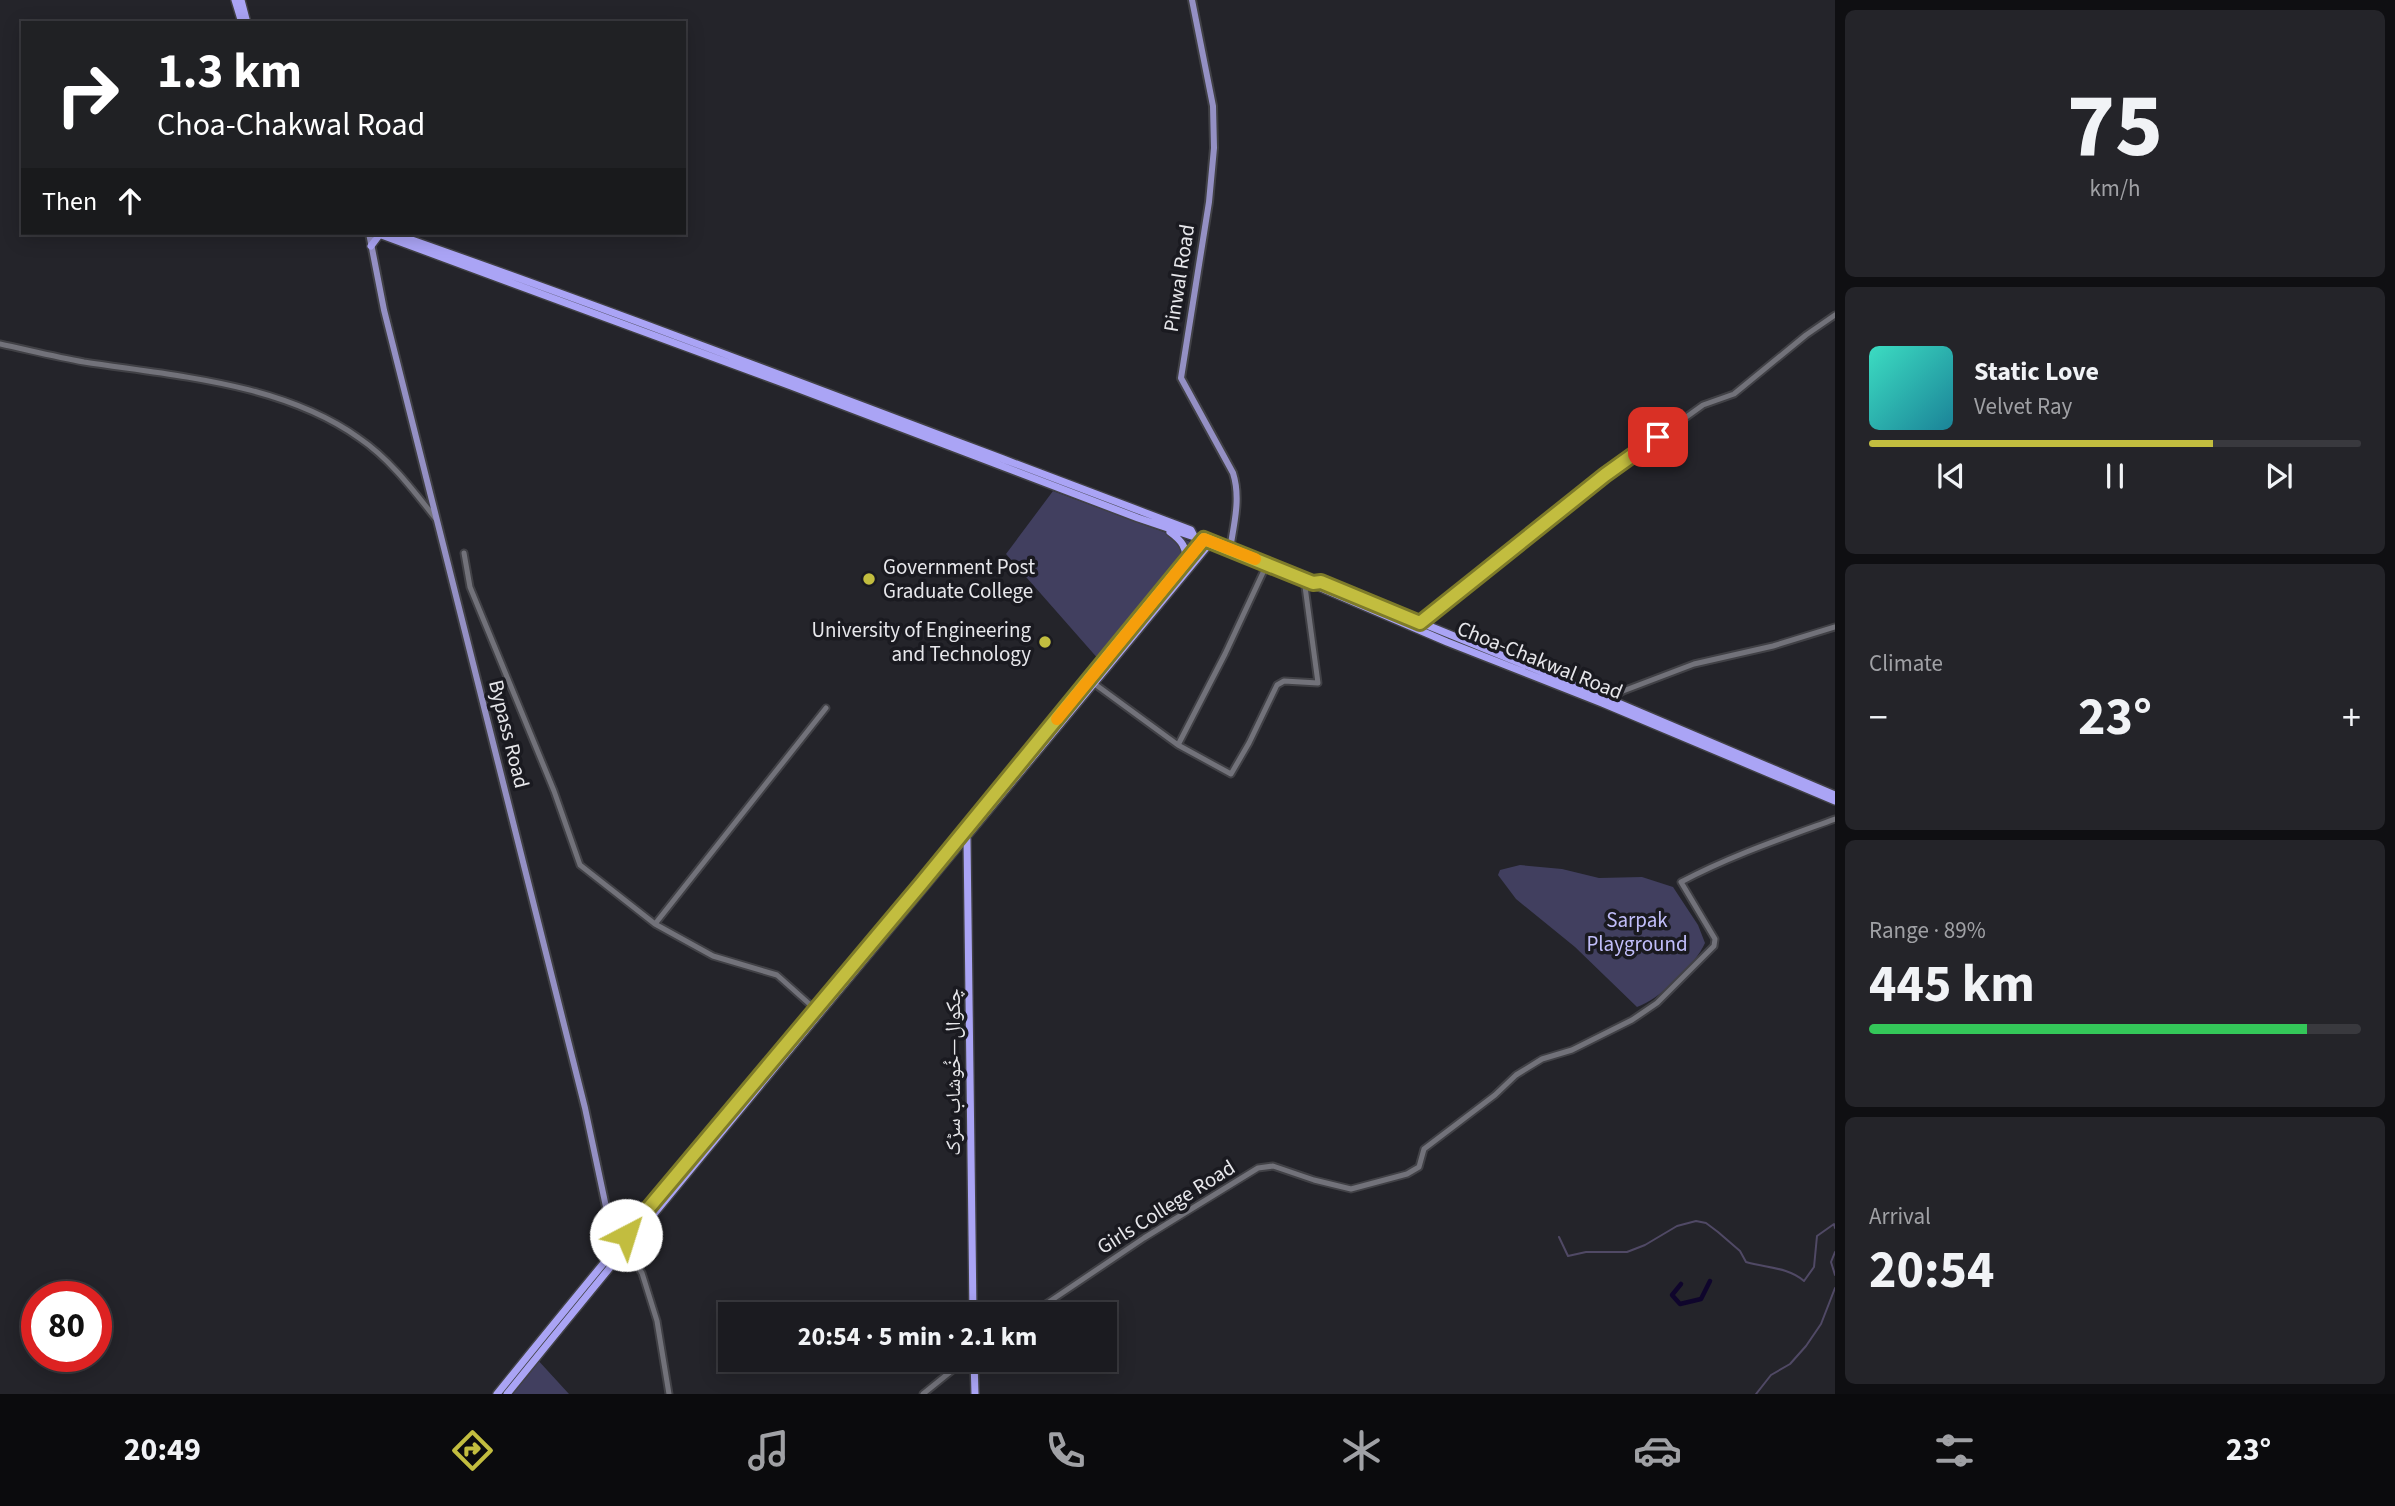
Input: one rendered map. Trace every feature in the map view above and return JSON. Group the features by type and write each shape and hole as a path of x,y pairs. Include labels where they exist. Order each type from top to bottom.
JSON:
{"highway":[{"path":"235,0 241,21"},
{"path":"241,0 246,21"},
{"path":"371,246 377,235"},
{"path":"383,235 1159,526 1189,537 1194,536 1191,530 921,426 398,235"},
{"path":"1159,526 1174,534 1183,543 1186,551 1185,563"},
{"name":"Choa-Chakwal Road","path":"1194,536 1304,579 1447,642 1605,701 1835,801"},
{"path":"629,1237 923,886 966,829 1092,682 1185,563 1208,540"},
{"path":"497,1394 815,1009 967,838 1208,540"},
{"path":"1313,583 1321,582 1835,795"},
{"name":"چکوال—خُوشاب سڑک","path":"966,829 973,1302"},
{"path":"507,1394 620,1248"},
{"path":"974,1372 975,1394"}],"main road":[{"name":"Pinwal Road","path":"1192,0 1213,106 1214,148 1209,202 1181,378 1233,473 1236,509 1230,549"},
{"name":"Bypass Road","path":"369,235 384,310 585,1108 609,1221 620,1248"}],"street":[{"path":"1420,623 1621,464 1703,405 1734,394 1806,335 1835,315"},
{"path":"0,344 84,362 150,370 224,384 292,404 334,422 358,436 379,453 438,522"},
{"path":"464,553 470,587 554,791 580,865 655,924 713,956 777,975 815,1009"},
{"path":"1178,746 1267,564"},
{"path":"1092,682 1178,746 1231,774 1278,685 1284,681 1318,682 1304,579"},
{"path":"1605,701 1676,670 1773,646 1835,627"},
{"path":"655,924 826,708"},
{"name":"Girls College Road","path":"1049,1302 1144,1238 1258,1168 1273,1166 1351,1189 1407,1174 1419,1167 1424,1149 1486,1102 1516,1075 1542,1059 1572,1050 1632,1020 1657,1003 1693,969 1714,946 1714,939 1681,882 1748,851 1835,819"},
{"path":"620,1248 642,1273 654,1309 669,1394"},
{"path":"923,1394 950,1372"}],"green space":[{"path":"1053,491 1191,542 1191,549 1100,661 1006,554"},
{"name":"Sarpak Playground","path":"1520,865 1562,869 1599,878 1642,877 1673,887 1698,925 1705,943 1694,961 1676,980 1656,997 1637,1007 1575,947 1516,899 1498,875 1500,870"},
{"path":"536,1358 569,1394 507,1394"}],"waterway":[{"path":"1559,1237 1568,1256 1586,1252 1627,1252 1677,1226 1696,1221 1706,1223 1718,1232 1740,1251 1746,1262 1784,1270 1804,1281 1814,1267 1817,1236 1834,1224 1835,1228"},
{"path":"1835,1252 1831,1262 1835,1275"},
{"path":"1681,1284 1672,1295 1680,1304 1701,1299 1710,1281"},
{"path":"1756,1394 1771,1375 1790,1364 1806,1346 1821,1324 1835,1288"}],"slow traffic":[{"path":"1057,719 1204,539 1255,559"}],"place":[{"name":"Government Post Graduate College","path":"869,579"},
{"name":"University of Engineering and Technology","path":"1045,642"}],"route":[{"path":"626,1235 921,884 1204,539 1313,583 1321,582 1420,623 1605,475 1658,437"}]}
